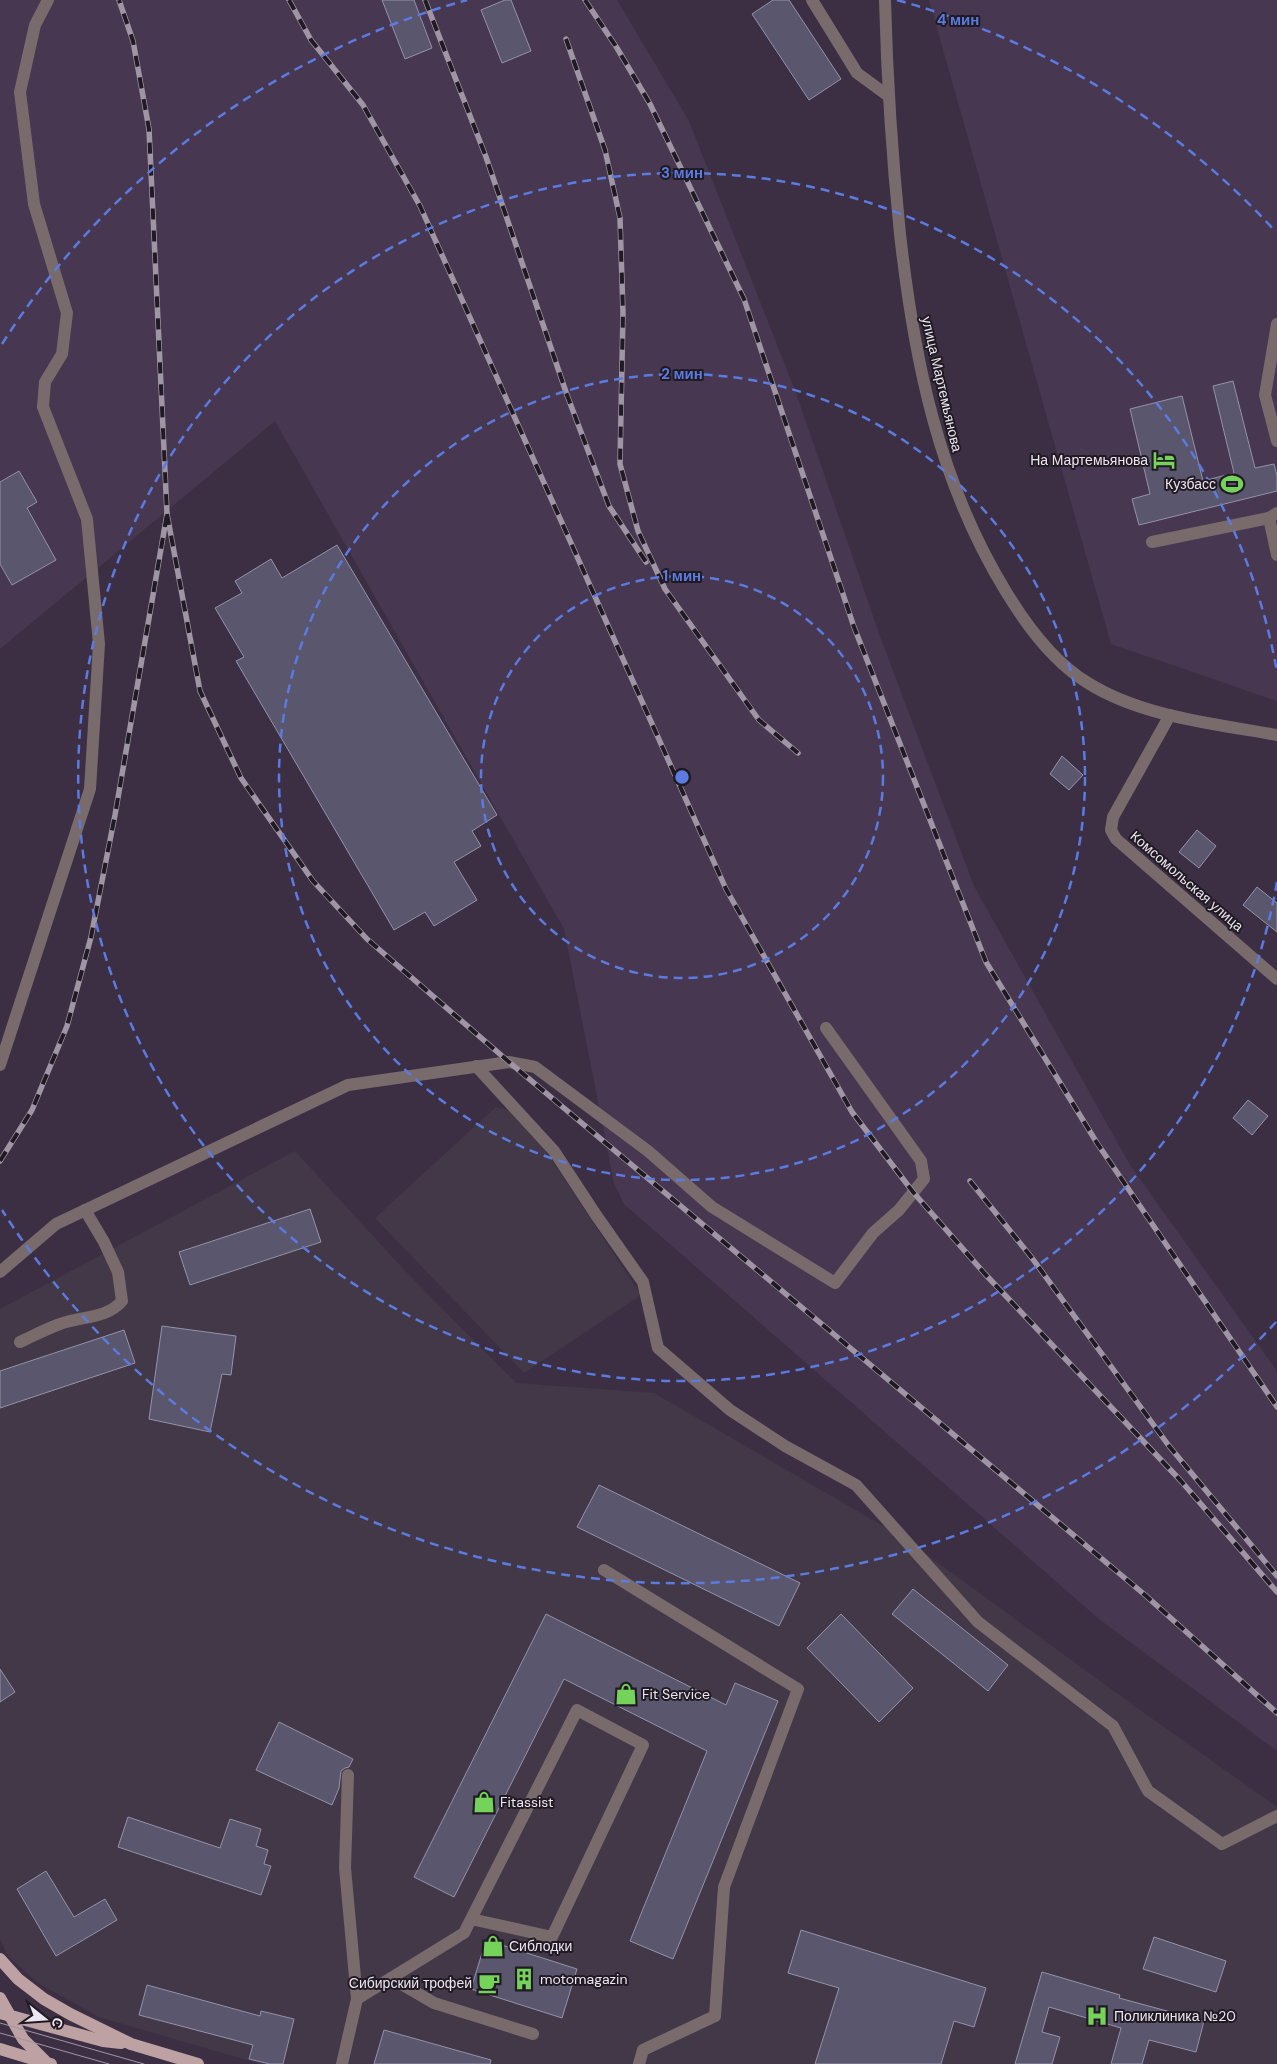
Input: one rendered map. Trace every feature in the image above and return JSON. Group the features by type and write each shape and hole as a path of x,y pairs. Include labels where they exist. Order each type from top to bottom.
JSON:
{"main road":[{"path":"0,1959 18,1979 44,1999 131,2044"},
{"path":"0,1998 5,2014 23,2039 49,2064"},
{"path":"5,2014 103,2041 131,2044 198,2064"},
{"path":"0,2049 49,2064"}],"street":[{"path":"0,1064 90,789 99,644 87,519 43,407 45,382 62,354 67,313 34,204 20,92 35,25 48,0"},
{"path":"812,0 857,73 887,94"},
{"name":"улица Мартемьянова","path":"885,0 887,94 907,295 924,386 938,443 955,490 972,530 994,573 1017,611 1052,652 1069,668 1101,690 1170,715 1277,736"},
{"path":"1277,324 1265,395 1277,441"},
{"path":"1152,542 1273,515 1277,555"},
{"name":"Комсомольская улица","path":"1170,715 1113,817 1111,830 1116,839 1277,979"},
{"path":"0,1272 56,1224 348,1086 509,1062 535,1067 648,1151 712,1207 835,1282 873,1232 899,1210 924,1179 921,1161 826,1028"},
{"path":"476,1066 554,1151 643,1282 658,1348 730,1410 785,1446 856,1485 978,1622 1113,1726 1148,1791 1222,1844 1277,1816"},
{"path":"20,1342 61,1323 107,1313 117,1307 122,1301 118,1272 104,1242 85,1210"},
{"path":"604,1570 798,1689 724,1887 716,2016 643,2050 639,2064"},
{"path":"357,2000 464,1933 471,1919 578,1710 643,1744 552,1937 471,1919"},
{"path":"342,2064 357,2000 345,1868 348,1775"},
{"path":"391,1978 434,2002 534,2034"}],"shaded area":[{"path":"0,0 617,0 689,121 796,393 881,639 974,886 1130,1165 1277,1371 1277,1751 1099,1619 624,1204 614,1183 564,929 275,421 0,649"},
{"path":"929,0 1277,0 1277,701 1111,644"},
{"path":"496,1107 521,1114 641,1295 524,1373 375,1218"},
{"path":"295,1151 408,1274 516,1383 654,1393 904,1538 1277,1807 1277,2064 260,2064 99,2017 38,1983 8,1956 0,1939 0,1309"}],"building":[{"path":"382,0 414,0 432,48 405,59"},
{"path":"505,0 511,0 531,51 502,63 481,10"},
{"path":"773,0 789,0 841,79 809,100 752,14"},
{"path":"1233,381 1255,468 1274,464 1277,476 1277,491 1139,525 1132,499 1150,494 1130,409 1182,396 1203,481 1234,473 1213,386"},
{"path":"19,471 37,502 27,508 56,560 12,585 0,564 0,482"},
{"path":"337,545 497,815 472,831 481,846 454,862 477,900 434,926 425,912 394,930 236,661 244,657 215,608 242,593 235,581 271,559 282,578"},
{"path":"1062,756 1083,775 1069,790 1050,774"},
{"path":"1197,830 1216,846 1199,868 1179,852"},
{"path":"1257,887 1277,903 1277,932 1243,905"},
{"path":"1248,1100 1268,1116 1252,1135 1233,1118"},
{"path":"310,1209 321,1242 190,1285 179,1252"},
{"path":"162,1326 236,1336 231,1375 222,1374 210,1432 149,1419"},
{"path":"124,1330 135,1363 0,1408 0,1371"},
{"path":"599,1485 800,1583 779,1626 577,1527"},
{"path":"913,1589 1008,1665 988,1691 892,1614"},
{"path":"546,1614 726,1705 735,1683 778,1701 673,1959 630,1941 707,1751 564,1679 454,1897 414,1877"},
{"path":"841,1614 913,1688 879,1722 807,1648"},
{"path":"0,1669 15,1692 0,1702"},
{"path":"279,1722 353,1759 349,1767 341,1771 339,1788 332,1805 256,1770"},
{"path":"128,1817 220,1848 230,1819 261,1829 256,1846 268,1850 264,1864 271,1866 261,1895 118,1847"},
{"path":"46,1871 74,1917 105,1899 117,1920 56,1956 17,1889"},
{"path":"801,1930 986,1988 974,2027 954,2021 941,2064 815,2064 839,1988 788,1973"},
{"path":"1154,1937 1226,1961 1216,1992 1143,1969"},
{"name":"motomagazin","path":"486,1940 577,1969 562,2018 471,1989"},
{"path":"1042,1972 1120,1995 1119,1998 1204,2021 1196,2052 1149,2040 1142,2064 1111,2064 1121,2028 1049,2007 1042,2032 1060,2037 1052,2064 1015,2064"},
{"path":"147,1985 260,2016 261,2011 294,2019 283,2064 270,2064 249,2059 253,2045 139,2015"},
{"path":"384,2030 491,2060 490,2064 374,2064"}],"tram line":[{"path":"0,2023 144,2064"},
{"path":"0,2033 109,2064"}],"railway":[{"path":"0,1161 32,1110 67,1026 91,937 115,815 167,514 149,129 133,41 119,0"},
{"path":"289,0 311,40 363,105 420,206 726,889 852,1112 913,1192 985,1274 1181,1481 1277,1592"},
{"path":"425,0 486,157 567,395 609,506 646,562"},
{"path":"585,0 617,48 650,104 744,299 854,627 986,962 1097,1143 1277,1407"},
{"path":"566,39 605,150 620,218 623,313 620,464 638,531 665,589 759,720 798,753"},
{"path":"167,514 200,691 241,778 313,881 367,939 509,1062 1145,1595 1277,1713"},
{"path":"970,1181 1032,1258 1169,1446 1277,1576"}],"place":[{"name":"На Мартемьянова","path":"1164,460"},
{"name":"Кузбасс","path":"1232,484"},
{"name":"Fit Service","path":"626,1694"},
{"name":"Fitassist","path":"484,1802"},
{"name":"Сиблодки","path":"493,1946"},
{"name":"motomagazin","path":"524,1979"},
{"name":"Сибирский трофей","path":"489,1983"},
{"name":"Поликлиника №20","path":"1097,2016"}]}
